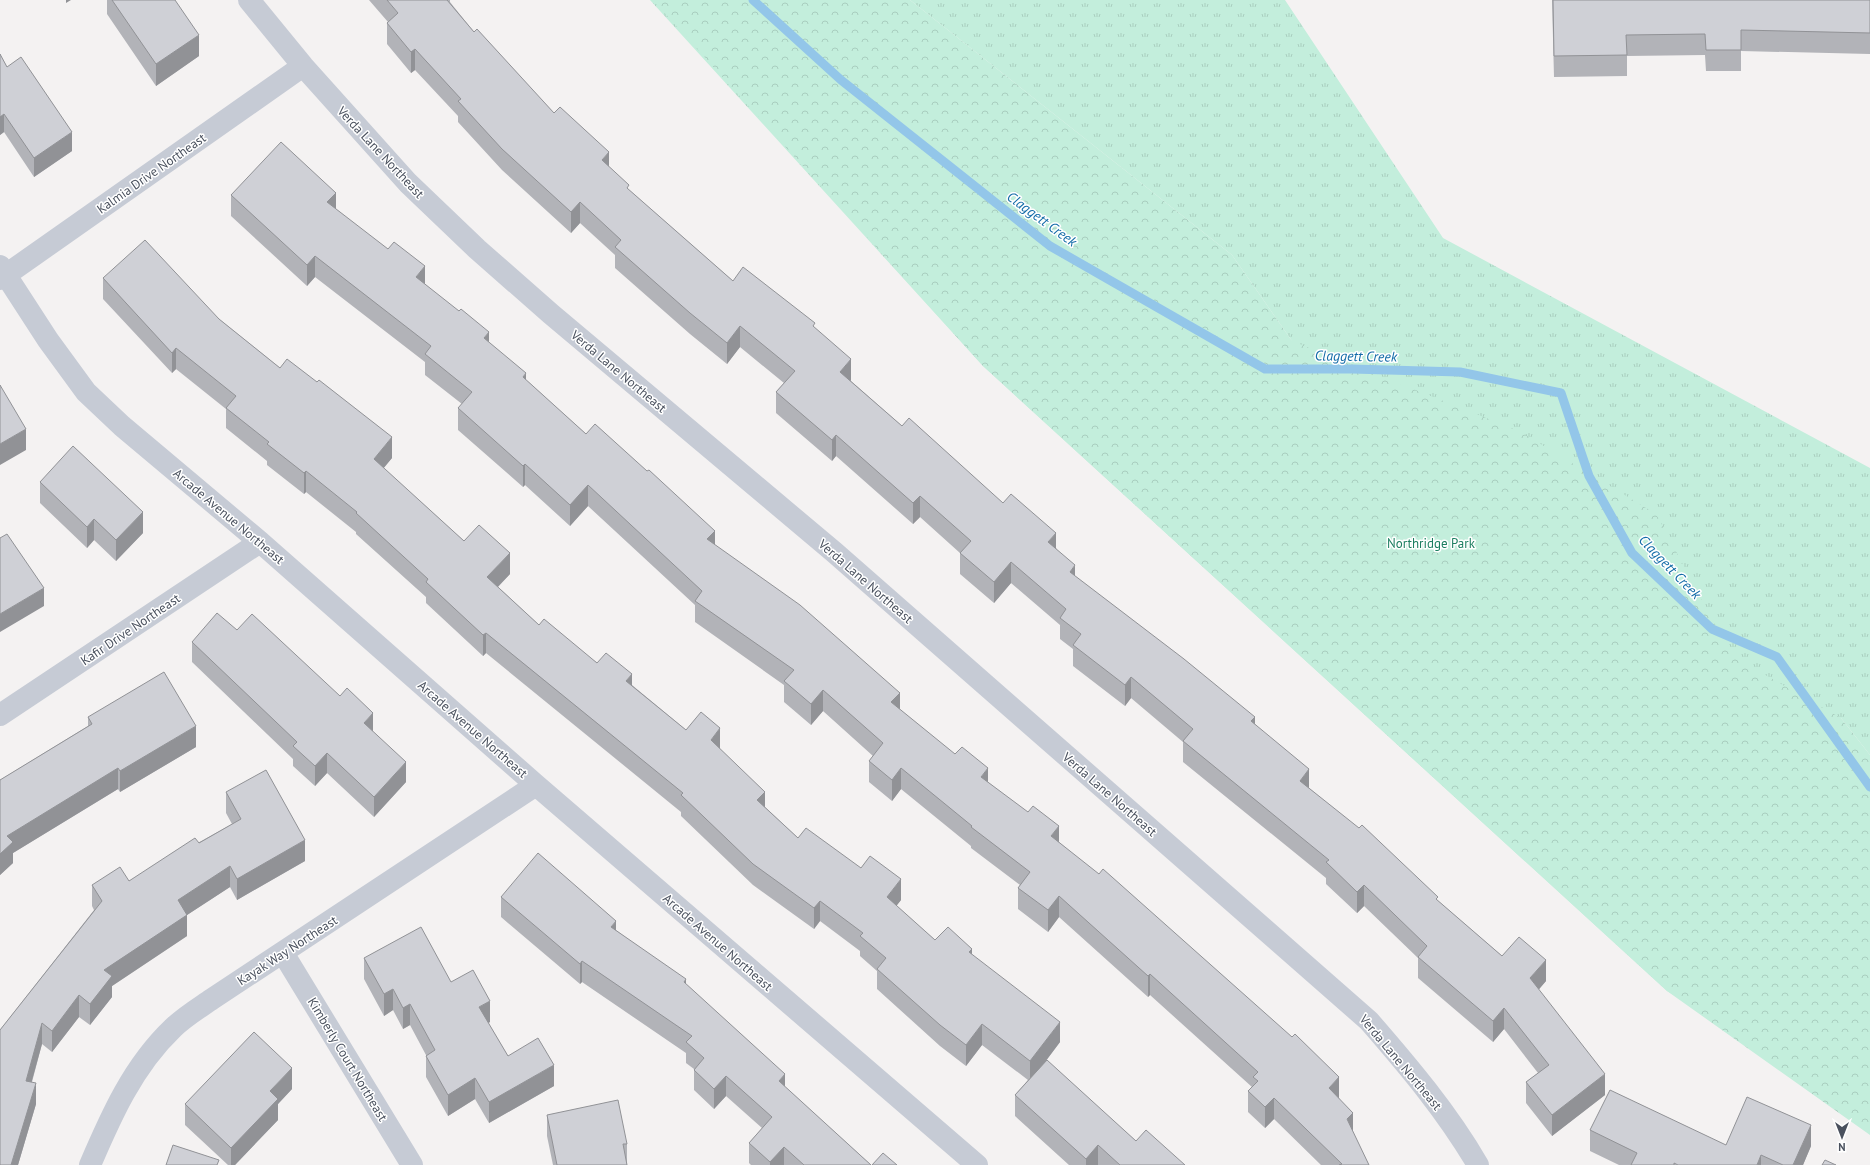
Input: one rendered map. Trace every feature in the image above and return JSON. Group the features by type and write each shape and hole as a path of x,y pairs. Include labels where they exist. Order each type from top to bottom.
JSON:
{"street":[{"name":"Verda Lane Northeast","path":"250,0 302,66 408,183 477,249 557,319 834,552 1369,1021 1420,1080 1458,1131 1478,1165"},
{"name":"Kalmia Drive Northeast","path":"2,274 302,66"},
{"name":"Arcade Avenue Northeast","path":"2,274 86,392 122,426 260,542 536,785 977,1165"},
{"name":"Kafir Drive Northeast","path":"0,715 260,542"},
{"name":"Kayak Way Northeast","path":"90,1165 115,1106 148,1054 173,1027 212,999 536,785"},
{"name":"Kimberly Court Northeast","path":"283,953 412,1165"}],"green space":[{"name":"Northridge Park","path":"650,0 753,0 1050,246 1292,340 1232,255 910,0 1285,0 1443,238 1870,468 1870,755 1841,718 1829,1085 1667,991 983,366"},
{"name":"Northridge Park","path":"653,0 910,0 1232,255 1292,341 1519,431 1656,514 1732,656 1841,718 1870,755 1870,1135 1667,991 983,366"}],"building":[{"path":"112,0 175,0 199,35 156,64"},
{"path":"387,0 447,0 474,32 477,29 554,113 560,107 609,152 602,160 629,185 627,188 733,281 743,267 815,323 813,326 851,359 840,372 902,426 909,418 1003,503 1011,494 1056,533 1048,542 1075,565 1070,572 1184,659 1255,717 1251,721 1309,769 1300,781 1359,828 1362,825 1438,897 1436,899 1502,956 1519,937 1546,960 1530,978 1605,1074 1552,1115 1526,1082 1549,1065 1504,1008 1493,1021 1418,957 1427,946 1364,885 1357,892 1326,862 1329,860 1183,741 1193,729 1131,677 1125,685 1073,645 1081,634 1060,618 1066,609 1011,562 994,582 960,553 971,541 920,496 913,503 836,435 832,440 776,392 795,371 740,326 727,343 690,313 615,247 621,240 580,202 571,212 502,149 458,101 461,99 415,49 411,52 387,23 398,13"},
{"path":"1553,0 1870,0 1870,33 1741,30 1741,50 1706,50 1705,34 1626,35 1627,55 1554,56"},
{"path":"0,54 7,67 21,57 72,132 34,158 4,114 0,117"},
{"path":"281,142 336,193 327,202 388,249 394,242 425,266 416,277 459,311 461,309 489,332 484,338 526,373 523,377 586,434 595,424 647,471 649,470 715,531 707,539 800,605 900,693 891,702 955,754 962,747 988,768 981,777 1028,812 1033,806 1059,826 1051,836 1099,874 1103,869 1292,1037 1295,1034 1339,1077 1329,1088 1353,1113 1347,1119 1369,1165 1339,1165 1342,1164 1274,1098 1265,1107 1248,1091 1258,1081 1253,1077 1258,1072 1150,974 1148,976 1059,896 1048,910 1018,888 1030,872 971,827 972,826 901,768 892,780 869,761 883,743 823,690 811,704 784,681 794,670 695,601 702,591 588,485 570,505 525,464 523,466 458,408 472,392 425,354 431,346 315,256 307,265 231,195"},
{"path":"145,240 219,319 280,368 287,359 317,382 319,380 392,437 374,459 464,541 479,525 510,553 487,577 539,625 544,619 597,663 606,653 632,674 626,681 686,730 701,712 720,728 711,740 765,792 757,800 798,838 806,828 861,868 870,856 901,879 887,897 935,940 948,927 972,949 969,952 1060,1022 1030,1061 982,1024 966,1045 940,1025 877,969 886,958 860,936 863,933 820,901 814,908 753,864 681,795 683,793 486,633 483,635 426,582 428,579 356,513 357,512 306,471 304,473 267,444 269,442 226,408 236,396 176,348 172,353 103,278"},
{"path":"0,385 26,429 0,444"},
{"path":"73,446 143,512 116,540 94,519 87,527 40,482"},
{"path":"7,534 44,588 0,614 0,538"},
{"path":"217,613 237,630 252,614 340,696 347,688 373,713 364,723 406,762 374,797 327,753 315,766 293,746 297,742 192,642"},
{"path":"164,672 196,726 120,771 118,768 7,836 13,842 0,854 0,780 92,724 88,717"},
{"path":"266,770 305,840 237,879 230,866 178,900 187,915 104,970 112,976 90,1004 79,995 52,1031 42,1023 26,1081 36,1083 11,1165 0,1165 0,1030 102,901 92,885 120,867 129,881 195,838 199,843 241,819 226,792"},
{"path":"538,853 616,921 611,927 686,979 684,982 785,1074 779,1081 871,1165 804,1165 784,1147 770,1162 749,1143 772,1117 726,1076 714,1089 694,1070 704,1058 686,1042 692,1036 582,961 580,964 501,897"},
{"path":"421,927 451,982 473,970 490,1001 479,1007 508,1056 538,1038 554,1065 489,1102 475,1078 448,1095 426,1056 435,1050 410,1004 403,1008 393,989 384,994 364,958"},
{"path":"254,1032 292,1068 270,1091 278,1099 231,1148 185,1104"},
{"path":"1047,1060 1136,1141 1146,1130 1185,1165 1120,1165 1098,1145 1086,1159 1015,1095"},
{"path":"1610,1090 1726,1145 1747,1097 1811,1125 1793,1165 1783,1165 1761,1155 1757,1165 1678,1165 1674,1163 1674,1165 1631,1165 1637,1153 1590,1130"},
{"path":"618,1100 627,1144 623,1144 627,1165 557,1165 547,1115"},
{"path":"173,1145 219,1160 217,1165 166,1165"},
{"path":"883,1153 897,1165 872,1165"},
{"path":"1825,1160 1836,1165 1822,1165"}],"waterway":[{"name":"Claggett Creek","path":"753,0 841,80 1050,246 1265,369 1352,369 1460,372 1561,393 1589,476 1632,553 1712,629 1777,657 1870,787"}]}
